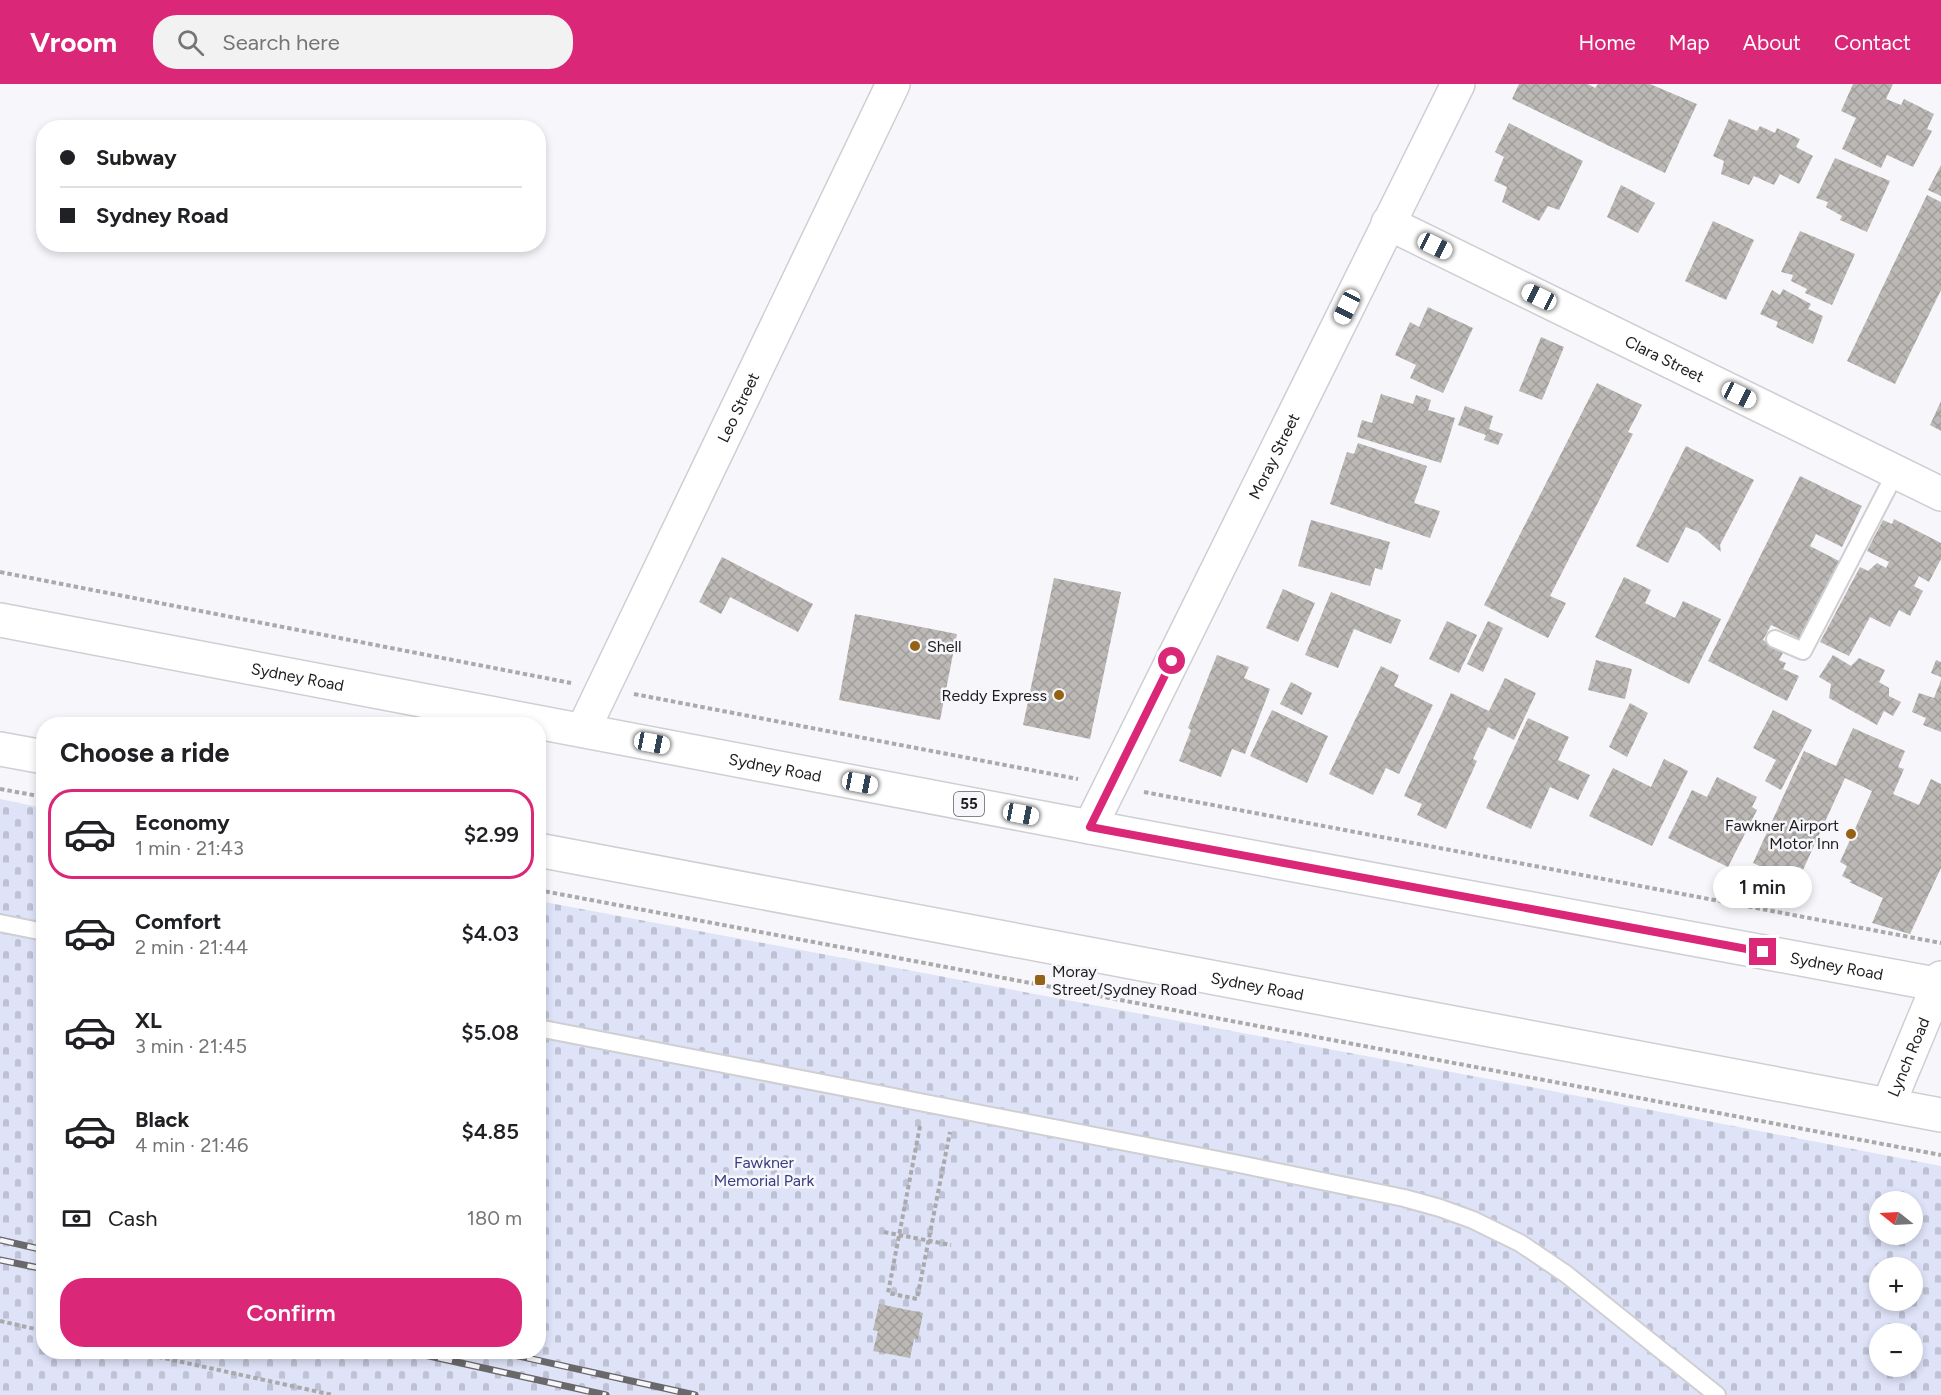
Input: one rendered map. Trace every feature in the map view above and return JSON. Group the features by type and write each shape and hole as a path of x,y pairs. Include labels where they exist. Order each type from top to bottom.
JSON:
{"main road":[{"name":"Leo Street","path":"583,730 893,84"},
{"name":"Moray Street","path":"1090,827 1458,84"},
{"name":"Clara Street","path":"1388,224 1941,494"},
{"name":"Sydney Road","path":"0,620 514,717"},
{"name":"Sydney Road","path":"546,723 1090,827 1940,982"},
{"path":"0,749 36,756"},
{"name":"Sydney Road","path":"546,851 1888,1103 1941,1115"},
{"name":"Lynch Road","path":"1888,1103 1940,982"}],"lane":[{"path":"1775,639 1803,651 1896,472"},
{"path":"0,923 36,930"},
{"path":"546,1030 925,1102 1404,1198 1473,1220 1520,1243 1566,1274 1717,1395"}],"path":[{"path":"0,572 1110,786 1941,943"},
{"path":"0,789 36,796"},
{"path":"546,892 1941,1155"},
{"path":"925,1102 888,1293 917,1299 955,1108"},
{"path":"884,1232 951,1245"},
{"path":"0,1321 36,1329"},
{"path":"168,1359 333,1395"}],"green space":[{"name":"Fawkner Memorial Park","path":"0,799 36,807 36,1359 546,1359 546,902 1941,1166 1941,1395 0,1395"}],"building":[{"path":"1519,84 1588,84 1595,88 1598,84 1650,84 1697,104 1665,173 1512,99"},
{"path":"1853,84 1893,84 1886,99 1901,105 1904,99 1934,114 1927,129 1932,131 1913,167 1887,155 1881,168 1842,149 1856,118 1841,111"},
{"path":"1729,119 1757,131 1760,126 1775,133 1777,128 1800,139 1796,147 1813,156 1799,184 1780,174 1774,185 1754,176 1749,185 1721,174 1724,161 1713,156"},
{"path":"1509,123 1583,161 1559,210 1548,206 1539,221 1502,202 1507,187 1494,181 1504,157 1495,152"},
{"path":"1835,158 1890,181 1867,232 1840,220 1842,216 1826,207 1828,202 1816,198"},
{"path":"1941,165 1941,196 1928,190"},
{"path":"1621,185 1655,203 1638,233 1607,217"},
{"path":"1927,195 1941,202 1941,290 1895,384 1847,361"},
{"path":"1713,221 1754,240 1726,300 1685,281"},
{"path":"1800,231 1855,254 1832,305 1805,293 1807,289 1791,281 1793,275 1781,272"},
{"path":"1783,289 1811,304 1808,309 1823,316 1813,344 1776,327 1778,322 1760,314 1772,290 1780,295"},
{"path":"1428,307 1473,328 1443,393 1410,378 1416,365 1395,355 1410,322 1419,327"},
{"path":"1541,337 1564,347 1542,400 1519,391"},
{"path":"1597,383 1642,405 1628,432 1633,434 1550,596 1566,603 1548,638 1484,605"},
{"path":"1381,394 1413,404 1416,395 1431,400 1428,410 1455,418 1441,463 1357,437 1362,420 1372,423"},
{"path":"1941,401 1941,431 1930,425"},
{"path":"1465,406 1493,416 1489,429 1503,434 1498,445 1484,440 1486,435 1458,425"},
{"path":"1358,443 1427,466 1414,503 1440,511 1430,538 1330,504 1347,452 1354,454"},
{"path":"1686,446 1754,480 1720,545 1721,552 1698,532 1686,527 1668,563 1636,546"},
{"path":"1800,476 1862,506 1842,547 1816,534 1810,546 1839,561 1800,639 1771,625 1763,640 1784,651 1779,660 1786,663 1783,669 1799,676 1787,701 1708,661"},
{"path":"1894,519 1941,543 1941,559 1929,582 1919,576 1914,586 1923,591 1910,616 1899,610 1890,627 1870,617 1849,656 1820,642 1860,567 1868,571 1877,563 1886,568 1889,562 1867,551 1883,520 1892,524"},
{"path":"1311,520 1390,542 1382,570 1375,568 1370,586 1298,566"},
{"path":"722,557 813,604 798,632 730,597 721,614 699,602"},
{"path":"1624,577 1651,590 1645,603 1675,618 1683,601 1721,619 1689,684 1595,637"},
{"path":"1054,578 1121,592 1090,739 1023,725"},
{"path":"1283,589 1315,603 1298,642 1266,628"},
{"path":"1331,592 1401,620 1391,644 1354,629 1338,668 1305,655"},
{"path":"855,614 957,634 940,720 839,700"},
{"path":"1447,621 1477,635 1459,673 1429,659"},
{"path":"1488,621 1503,628 1483,672 1467,664"},
{"path":"1217,655 1249,667 1244,678 1270,689 1245,754 1232,749 1221,777 1179,761 1191,730 1188,728"},
{"path":"1833,655 1851,666 1859,658 1885,670 1879,682 1889,688 1889,696 1901,702 1893,716 1884,711 1877,725 1829,698 1831,684 1819,677"},
{"path":"1596,660 1632,669 1625,699 1588,690"},
{"path":"1936,660 1941,662 1941,677 1931,673"},
{"path":"1381,666 1399,675 1394,686 1433,705 1399,774 1386,768 1373,795 1329,774"},
{"path":"1505,678 1536,693 1514,740 1488,727 1473,759 1477,761 1446,829 1417,815 1422,804 1404,796 1451,693 1489,711"},
{"path":"1941,680 1941,732 1923,725 1926,718 1912,712 1919,693 1934,698"},
{"path":"1291,682 1312,693 1302,715 1280,704"},
{"path":"1630,703 1648,713 1627,757 1609,747"},
{"path":"1272,710 1328,736 1307,783 1250,756"},
{"path":"1773,710 1812,730 1781,790 1765,781 1776,760 1753,748"},
{"path":"1528,718 1569,737 1558,760 1590,775 1578,800 1550,787 1531,829 1486,808"},
{"path":"1853,728 1905,751 1898,767 1904,769 1893,794 1919,805 1931,779 1941,784 1941,868 1910,934 1872,923 1883,898 1849,882 1852,881 1842,876 1847,866 1840,862 1872,791 1845,778 1797,883 1753,863 1804,751 1836,766"},
{"path":"1664,759 1688,771 1652,846 1589,816 1613,768 1651,787"},
{"path":"1717,777 1757,797 1752,807 1757,810 1728,867 1668,838 1692,790 1707,797"},
{"path":"879,1304 923,1313 918,1339 914,1339 910,1358 873,1351 878,1331 873,1330"}],"railway":[{"path":"0,1240 36,1248"},
{"path":"0,1260 36,1267"},
{"path":"443,1359 606,1395"},
{"path":"532,1359 695,1395"}],"place":[{"name":"Shell","path":"915,646"},
{"name":"Reddy Express","path":"1059,695"},
{"name":"Fawkner Airport Motor Inn","path":"1851,834"},
{"name":"Moray Street/Sydney Road","path":"1040,980"}],"route":[{"path":"1172,661 1090,827 1763,952"}]}
